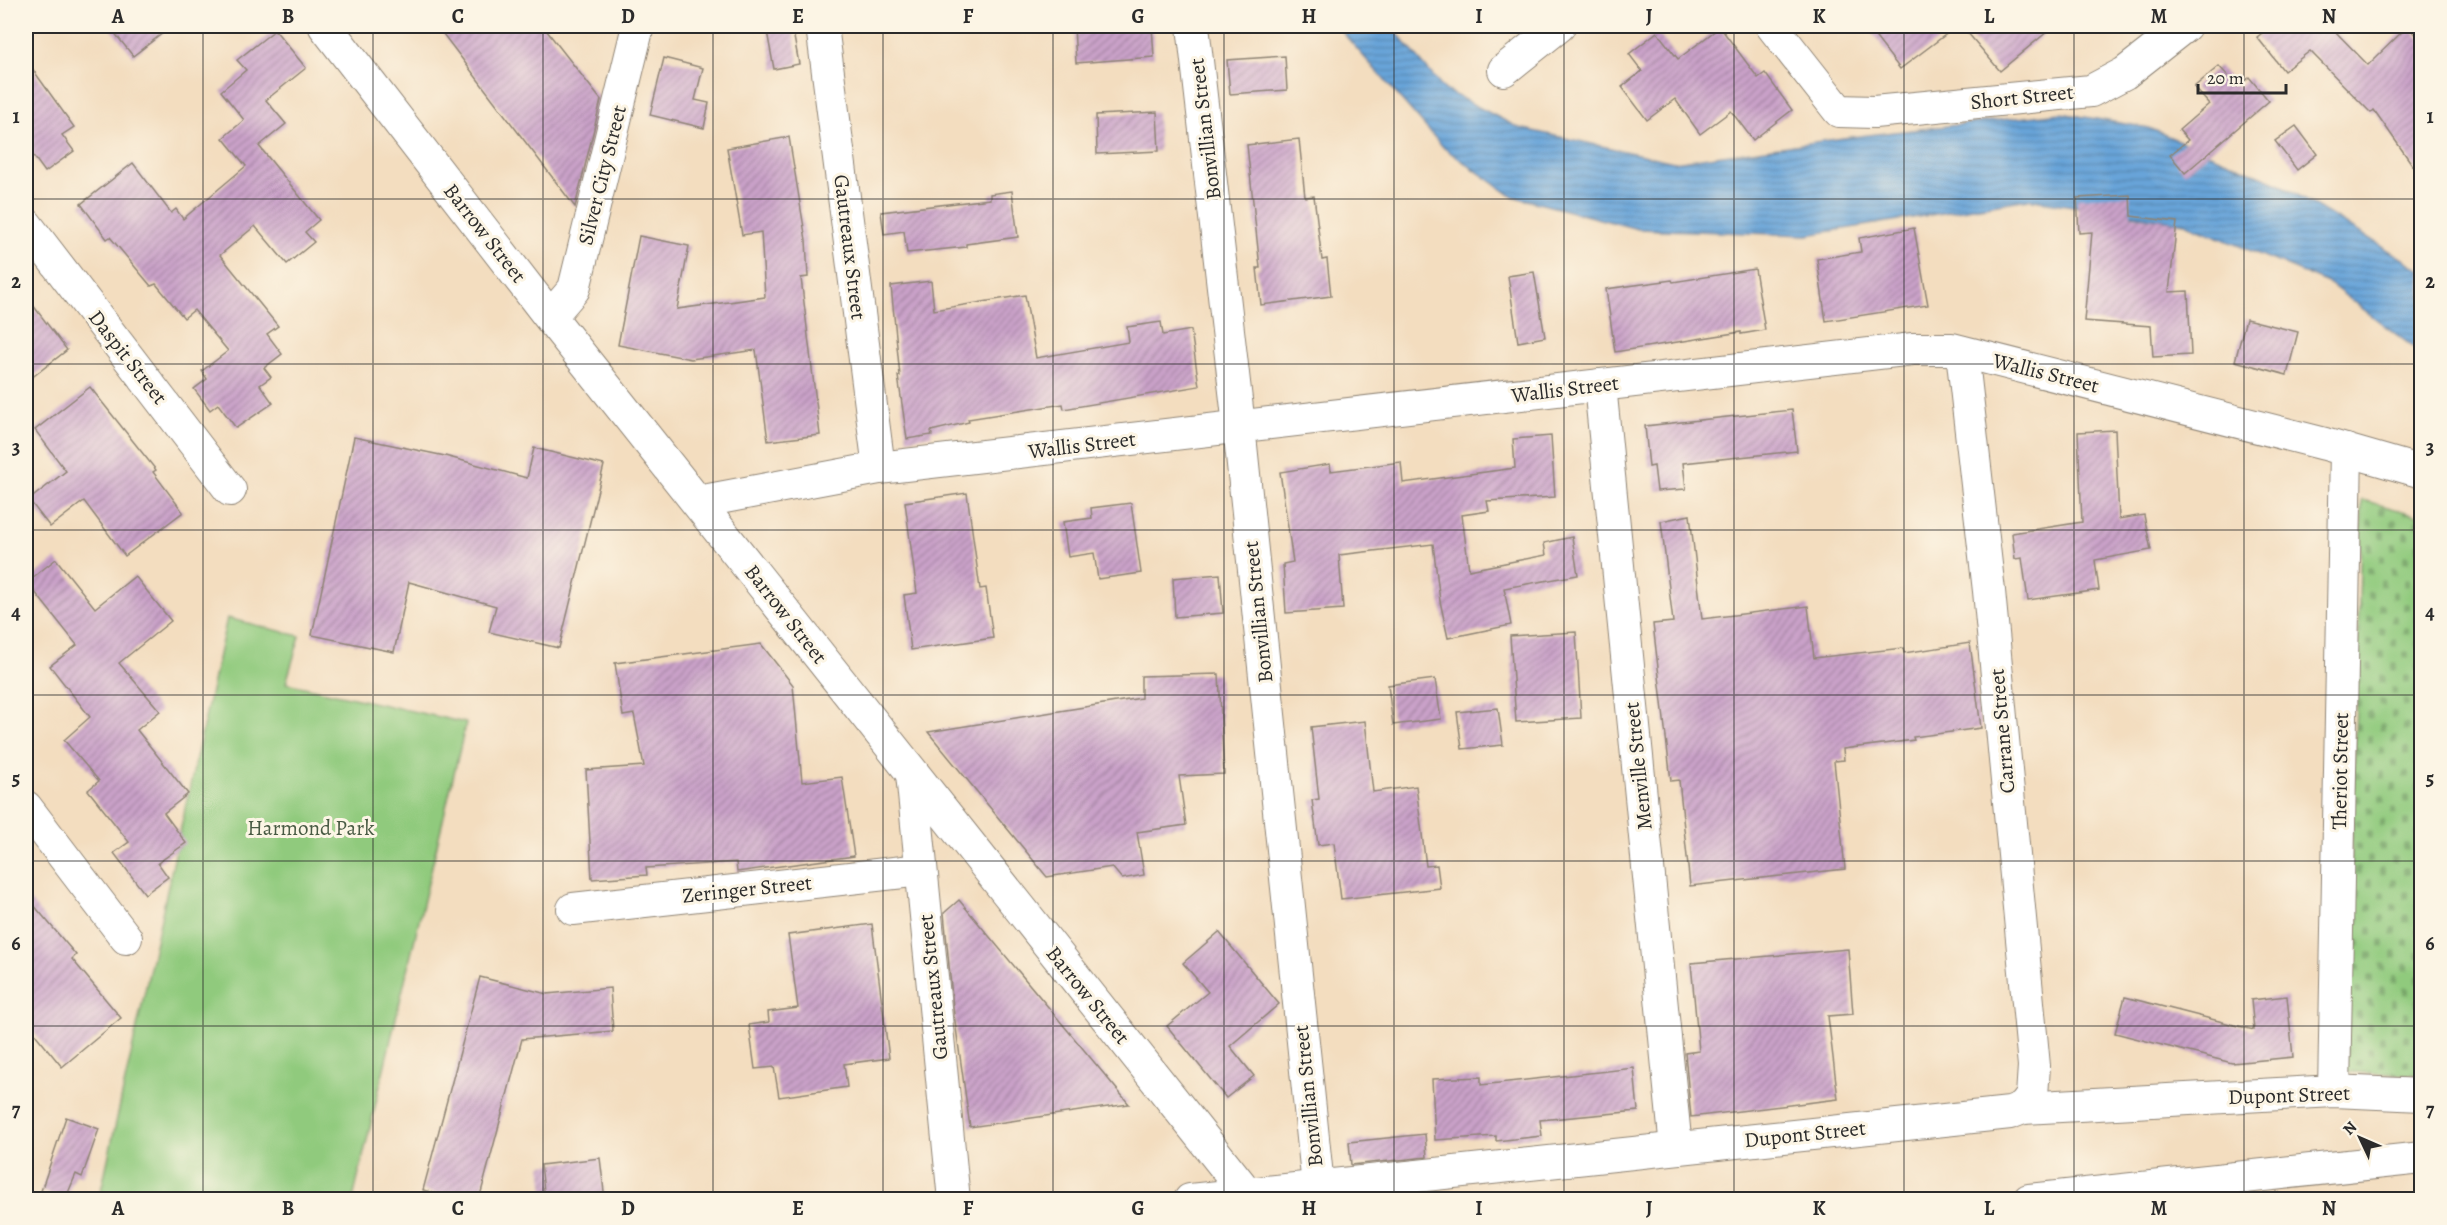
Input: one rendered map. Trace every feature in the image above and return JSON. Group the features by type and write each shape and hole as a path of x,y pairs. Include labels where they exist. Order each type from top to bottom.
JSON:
{"main road":[{"name":"Barrow Street","path":"326,26 550,317 1249,1196"}],"street":[{"name":"Silver City Street","path":"550,317 574,289 638,26"},
{"name":"Gautreaux Street","path":"822,26 879,468"},
{"name":"Bonvillian Street","path":"1193,26 1239,426 1318,1193"},
{"path":"1504,70 1559,26"},
{"name":"Short Street","path":"1772,26 1839,111 1874,112 2091,91 2125,73 2185,26"},
{"name":"Daspit Street","path":"26,224 230,490"},
{"name":"Wallis Street","path":"698,502 879,468 1913,349 1952,349 2346,450 2421,472"},
{"name":"Carrane Street","path":"1962,352 1990,603 2034,1066 2032,1096 2023,1108"},
{"name":"Menville Street","path":"1600,385 1676,1148"},
{"name":"Theriot Street","path":"2334,1091 2346,450"},
{"name":"Gautreaux Street","path":"912,774 954,1200"},
{"path":"26,807 126,938"},
{"name":"Zeringer Street","path":"573,909 921,870"},
{"name":"Dupont Street","path":"1190,1200 1318,1193 1676,1148 2010,1113 2023,1108 2334,1091 2421,1095"},
{"path":"2029,1200 2135,1194 2421,1158"}],"green space":[{"path":"2362,500 2421,516 2422,1075 2345,1072"},
{"name":"Harmond Park","path":"227,618 300,636 286,683 466,723 353,1199 99,1200"}],"water":[{"path":"1337,26 1391,26 1445,90 1519,128 1674,162 1851,137 2061,113 2149,128 2278,183 2421,270 2421,353 2330,284 2185,223 2028,199 1807,235 1638,229 1512,196 1444,148"}],"building":[{"path":"109,26 172,26 133,56"},
{"path":"437,26 543,26 601,100 575,207"},
{"path":"766,26 792,26 799,64 774,69"},
{"path":"1074,26 1152,26 1154,57 1076,63"},
{"path":"1867,26 1957,26 1900,69"},
{"path":"1962,26 2054,26 2000,71"},
{"path":"2271,26 2330,26 2368,65 2408,26 2421,40 2421,177 2374,110 2371,113 2310,51 2284,71 2257,37"},
{"path":"1720,27 1758,78 1765,73 1792,110 1753,140 1731,111 1700,134 1675,99 1647,120 1622,87 1642,71 1629,54 1657,32 1678,59"},
{"path":"275,30 306,68 266,100 286,124 259,146 319,220 305,232 314,242 287,264 255,226 220,255 278,326 267,334 282,354 264,368 271,377 260,385 273,403 236,428 218,404 210,410 194,389 207,379 202,371 228,351 194,310 184,318 156,284 151,286 110,237 107,239 81,204 133,163 171,213 176,209 183,219 246,166 223,138 244,120 221,91 246,70 237,60"},
{"path":"1285,56 1287,90 1230,94 1227,60"},
{"path":"664,58 703,68 695,100 709,103 704,128 650,115"},
{"path":"26,60 74,127 62,135 74,151 45,172 26,146"},
{"path":"2219,66 2238,87 2249,77 2269,101 2185,173 2170,155 2188,140 2179,130 2209,104 2194,87"},
{"path":"1157,112 1159,151 1097,154 1096,115"},
{"path":"2296,126 2317,154 2297,170 2275,141"},
{"path":"789,137 806,240 808,277 801,278 820,435 768,441 756,350 691,359 618,345 639,236 689,246 677,309 765,297 761,232 742,235 727,148"},
{"path":"1299,139 1305,197 1314,196 1322,260 1327,259 1331,296 1261,305 1257,268 1260,268 1247,145"},
{"path":"1012,191 1018,237 966,244 966,247 907,253 904,231 884,234 881,212 990,199 990,194"},
{"path":"2130,195 2131,216 2177,222 2169,292 2188,291 2191,355 2153,357 2151,326 2084,321 2092,232 2079,233 2077,198"},
{"path":"1914,228 1928,305 1826,321 1817,259 1861,252 1859,238"},
{"path":"1755,269 1765,330 1615,352 1606,289 1672,280 1673,282"},
{"path":"1534,272 1545,337 1518,342 1508,276"},
{"path":"931,281 934,310 1025,295 1036,358 1129,342 1127,327 1161,322 1163,335 1191,330 1199,386 1064,409 1063,404 968,419 969,422 931,431 932,435 907,439 898,376 900,376 891,286"},
{"path":"26,296 67,350 26,382"},
{"path":"2246,319 2298,332 2287,375 2235,361"},
{"path":"90,387 156,470 153,472 183,512 125,556 84,501 50,527 29,500 66,471 35,430"},
{"path":"1792,410 1797,451 1683,463 1686,489 1657,491 1654,466 1649,467 1645,426"},
{"path":"2115,430 2119,519 2144,515 2151,550 2095,560 2099,590 2028,600 2022,558 2015,559 2012,533 2082,522 2078,432"},
{"path":"1551,436 1555,497 1487,501 1489,511 1462,515 1469,570 1546,555 1544,543 1572,537 1578,575 1504,588 1511,625 1448,638 1440,601 1433,544 1339,555 1343,609 1286,613 1283,564 1293,562 1280,472 1330,464 1331,471 1401,462 1403,483 1515,468 1513,439"},
{"path":"354,437 445,456 527,478 534,448 604,465 559,648 489,632 496,606 409,582 394,652 312,635"},
{"path":"967,493 980,589 986,588 993,638 911,650 904,595 917,593 905,502"},
{"path":"1131,503 1141,573 1098,579 1094,553 1068,557 1063,522 1092,518 1091,508"},
{"path":"1690,515 1702,619 1808,606 1814,658 1903,648 1904,653 1970,643 1981,728 1843,749 1844,760 1834,761 1845,869 1690,886 1679,780 1671,781 1653,624 1673,622 1661,521"},
{"path":"56,559 95,608 135,576 171,621 119,663 160,711 137,730 188,794 164,813 186,843 158,863 168,877 145,894 114,853 129,842 88,790 99,781 64,740 90,717 50,666 77,645 27,582"},
{"path":"1220,574 1223,613 1175,617 1173,578"},
{"path":"1576,632 1581,718 1516,722 1510,636"},
{"path":"761,644 793,685 802,782 842,777 854,856 737,872 736,862 646,868 647,875 592,879 586,770 644,766 634,714 623,716 615,663"},
{"path":"1219,674 1224,774 1179,776 1186,825 1137,832 1144,875 1122,879 1112,867 1047,877 928,732 1141,698 1141,676"},
{"path":"1435,679 1441,719 1393,725 1388,685"},
{"path":"1498,708 1503,745 1462,749 1457,712"},
{"path":"1365,721 1373,792 1416,786 1426,866 1437,865 1440,888 1341,899 1334,843 1318,845 1312,800 1319,799 1311,727"},
{"path":"26,896 76,955 72,959 121,1018 62,1067 26,1023"},
{"path":"959,900 1129,1104 970,1127 953,1007 944,913"},
{"path":"872,924 889,1058 844,1064 847,1087 779,1097 774,1067 755,1069 749,1025 769,1022 768,1012 798,1008 788,935"},
{"path":"1219,932 1279,1004 1230,1046 1254,1076 1226,1098 1167,1026 1208,992 1183,963"},
{"path":"1848,949 1853,1014 1828,1016 1838,1099 1691,1117 1685,1053 1699,1051 1691,963"},
{"path":"480,977 547,994 610,988 613,1031 522,1039 479,1200 459,1200 423,1190"},
{"path":"2287,996 2293,1057 2232,1063 2115,1033 2125,997 2254,1030 2251,1000"},
{"path":"1634,1068 1638,1111 1540,1120 1542,1136 1496,1141 1496,1136 1435,1140 1432,1079 1481,1077 1481,1085"},
{"path":"66,1117 99,1129 82,1177 76,1174 65,1200 41,1191"},
{"path":"1425,1134 1427,1157 1351,1165 1349,1142"},
{"path":"600,1158 605,1200 545,1200 541,1165"}]}
